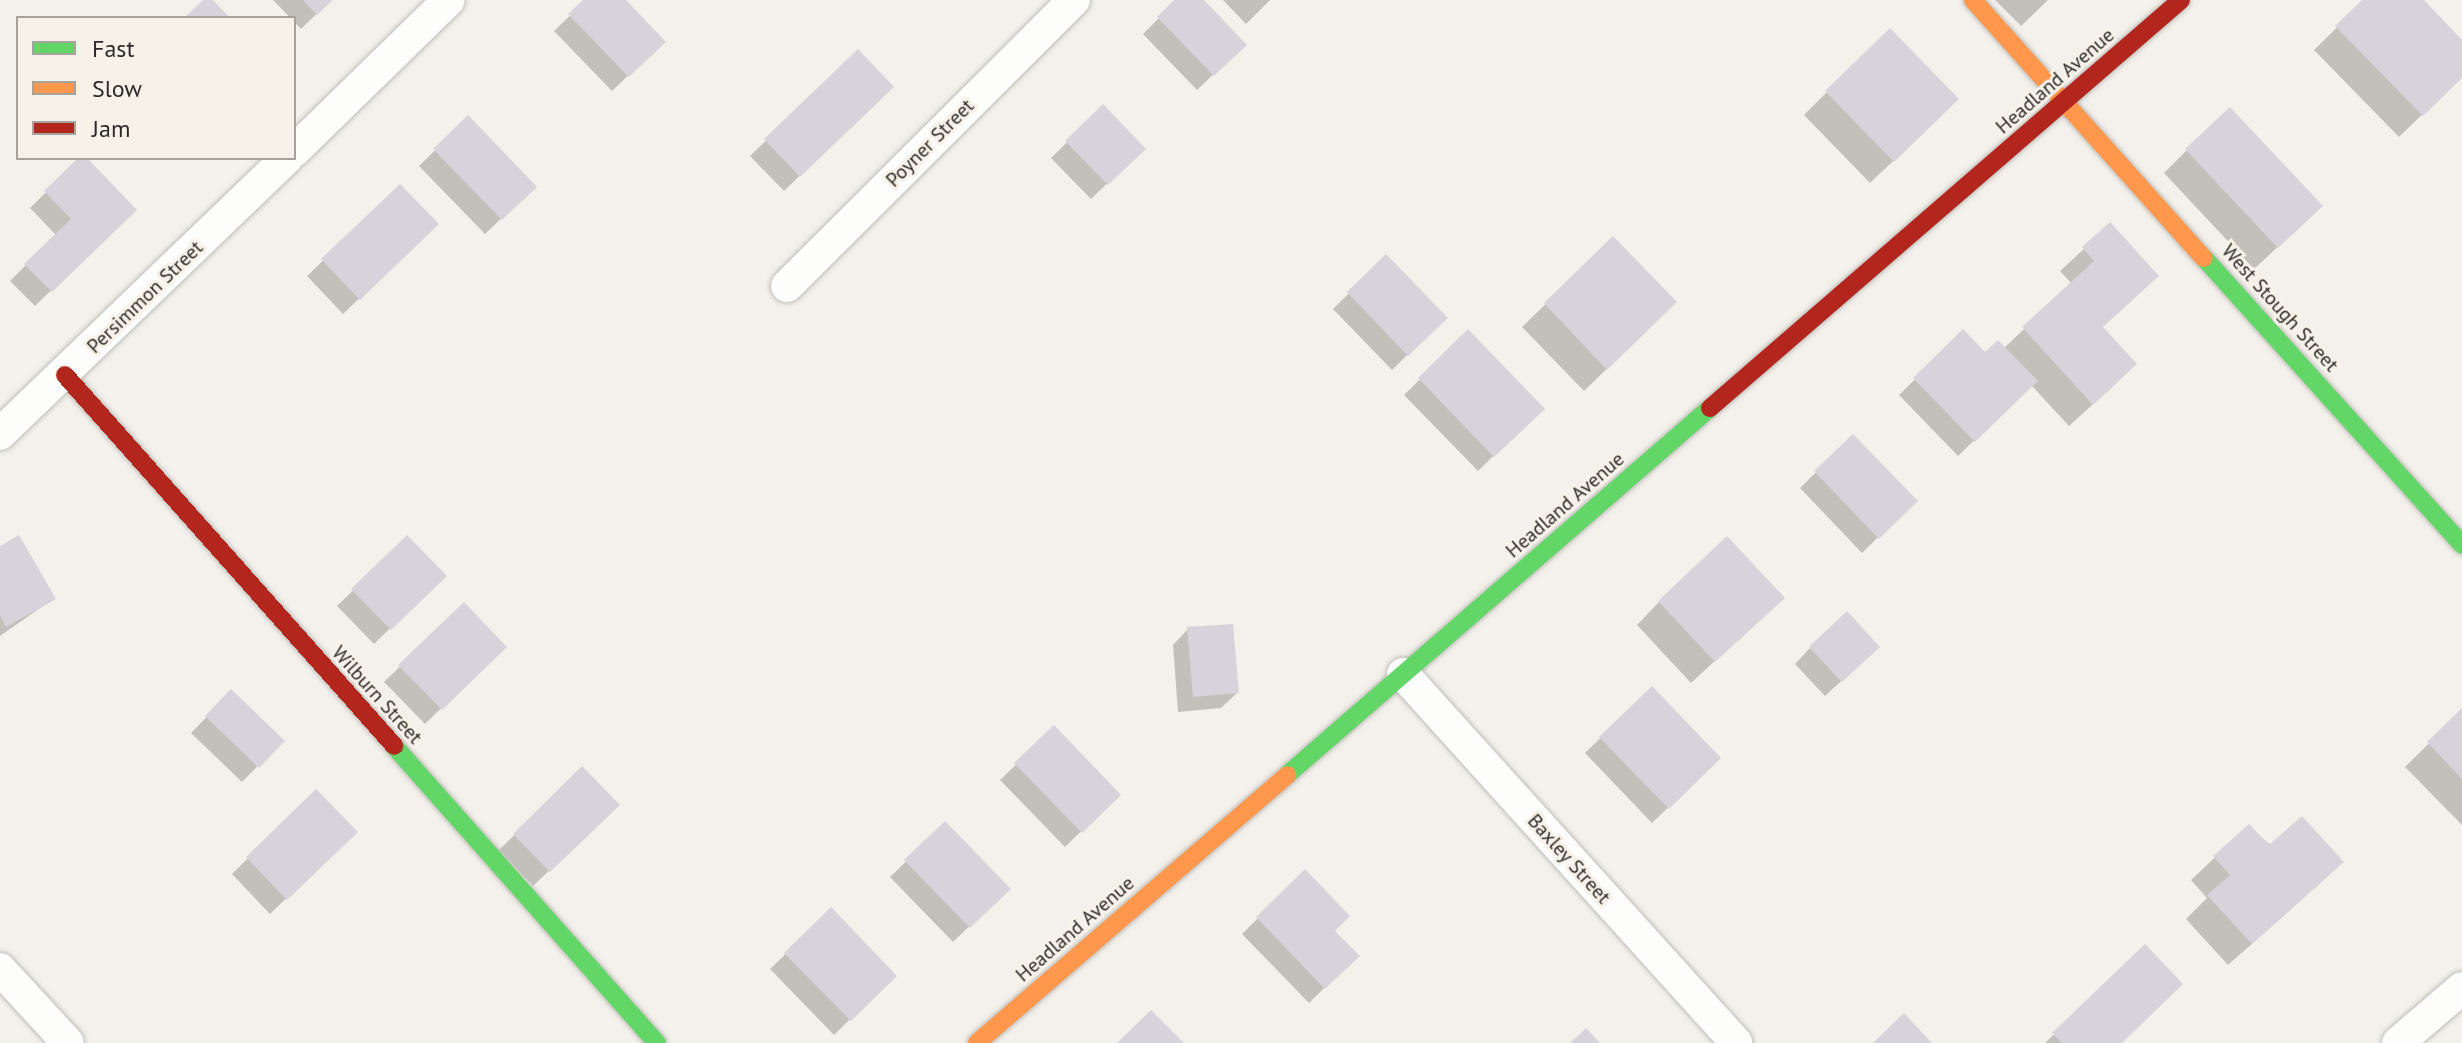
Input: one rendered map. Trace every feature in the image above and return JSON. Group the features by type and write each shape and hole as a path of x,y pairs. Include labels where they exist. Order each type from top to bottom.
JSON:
{"street":[{"path":"296,149 449,0"},
{"name":"Poyner Street","path":"787,286 1074,0"},
{"name":"West Stough Street","path":"1973,0 2462,545"},
{"name":"Headland Avenue","path":"977,1043 2181,0"},
{"name":"Persimmon Street","path":"0,434 65,375 285,160"},
{"name":"Wilburn Street","path":"65,375 657,1043"},
{"name":"Baxley Street","path":"1403,674 1736,1043"},
{"path":"0,969 68,1043"},
{"path":"2398,1043 2462,988"}],"building":[{"path":"203,0 213,0 228,16 186,16"},
{"path":"303,0 333,0 317,15"},
{"path":"583,0 626,0 666,42 629,77 568,14"},
{"path":"1174,0 1204,0 1247,45 1214,76 1157,17"},
{"path":"2362,0 2424,0 2462,40 2462,78 2423,116 2335,26"},
{"path":"1890,28 1959,99 1894,162 1825,91"},
{"path":"858,49 894,87 800,177 764,139"},
{"path":"1103,104 1146,149 1108,185 1065,141"},
{"path":"2230,107 2323,206 2278,248 2185,149"},
{"path":"468,115 537,187 502,220 433,149"},
{"path":"76,160 89,160 137,210 52,292 24,264 71,219 44,191"},
{"path":"400,184 439,224 360,300 321,259"},
{"path":"2110,222 2159,276 2103,327 2137,364 2093,405 2022,327 2094,261 2082,247"},
{"path":"1613,236 1677,302 1607,370 1544,303"},
{"path":"1386,254 1448,318 1408,356 1347,292"},
{"path":"1468,329 1545,409 1494,457 1418,378"},
{"path":"1963,329 1985,352 1998,340 2038,381 1975,442 1913,378"},
{"path":"1853,434 1918,501 1879,539 1814,471"},
{"path":"19,535 56,599 6,627 0,616 0,546"},
{"path":"407,535 447,576 391,630 351,589"},
{"path":"1727,536 1785,598 1715,662 1658,601"},
{"path":"464,602 507,647 442,710 398,665"},
{"path":"1847,611 1880,647 1842,682 1809,647"},
{"path":"1233,624 1239,693 1193,697 1187,627"},
{"path":"1652,686 1721,758 1669,809 1599,737"},
{"path":"231,689 285,741 259,768 205,716"},
{"path":"2462,708 2462,779 2427,742"},
{"path":"1054,725 1121,795 1082,833 1014,763"},
{"path":"582,766 620,805 550,872 513,834"},
{"path":"316,789 358,832 287,900 246,857"},
{"path":"2302,816 2344,862 2252,944 2207,895 2230,875 2213,856 2249,824 2269,845"},
{"path":"945,821 1011,889 970,928 904,860"},
{"path":"1305,869 1350,916 1335,931 1360,956 1325,989 1256,917"},
{"path":"831,907 897,976 851,1021 784,953"},
{"path":"2145,944 2183,984 2122,1043 2062,1043 2052,1033"},
{"path":"1151,1010 1184,1043 1117,1043"},
{"path":"1904,1013 1932,1043 1873,1043"},
{"path":"1586,1028 1600,1043 1570,1043"}],"traffic: fast":[{"path":"2204,258 2462,545"},
{"path":"1287,775 1710,408"},
{"path":"394,746 657,1043"}],"traffic: slow":[{"path":"1973,0 2204,258"},
{"path":"977,1043 1287,775"}],"traffic: jam":[{"path":"1710,408 2181,0"},
{"path":"65,375 394,746"}]}
